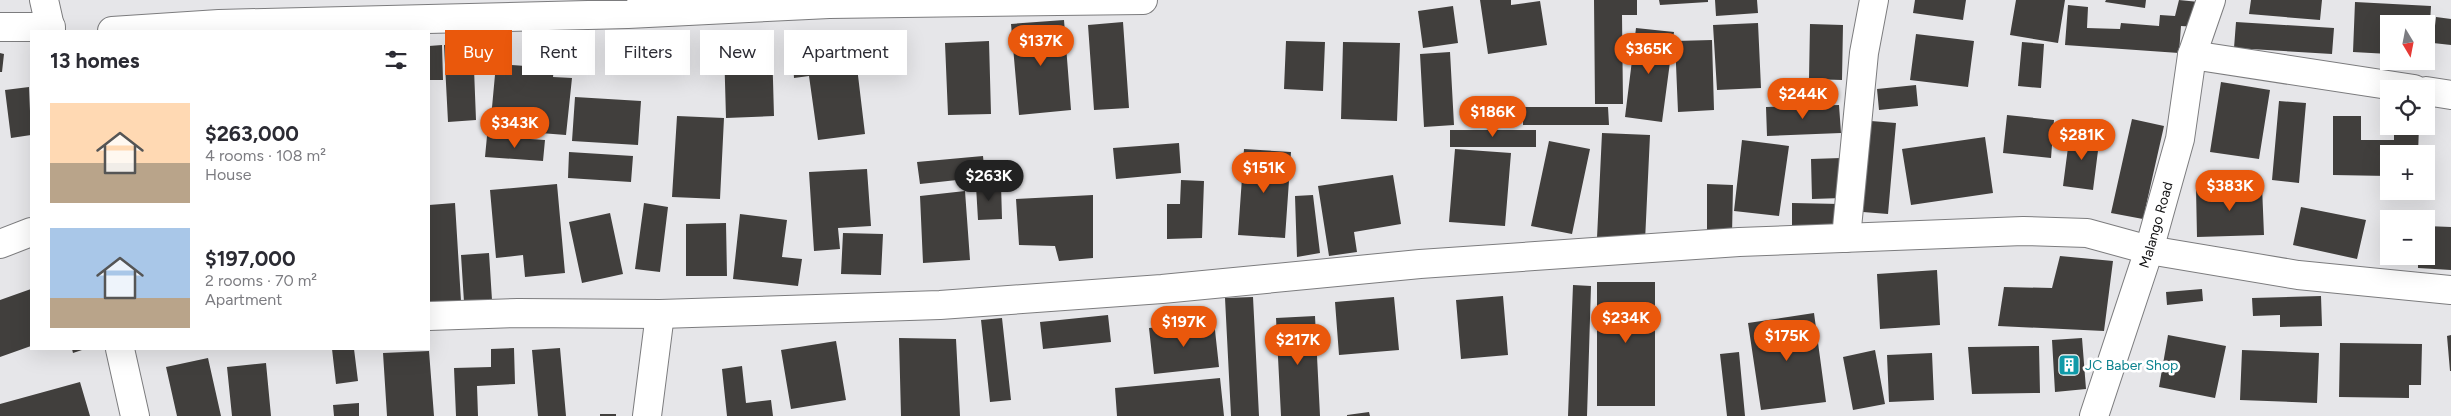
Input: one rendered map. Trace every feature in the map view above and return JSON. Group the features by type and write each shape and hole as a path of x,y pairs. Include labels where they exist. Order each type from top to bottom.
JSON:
{"street":[{"path":"0,27 51,29 44,0"},
{"path":"118,30 220,12 628,14 829,4 1142,0"},
{"path":"1846,238 1864,53 1874,0"},
{"name":"Malango Road","path":"2094,416 2149,250 2180,139 2192,55 2211,0"},
{"path":"2192,55 2380,84"},
{"path":"2435,92 2451,95"},
{"path":"430,316 518,313 660,314 940,305 1162,289 1420,264 1739,242 2023,231 2087,233 2149,250 2298,274 2451,290"},
{"path":"0,244 30,232"},
{"path":"647,416 660,314"},
{"path":"120,350 135,416"}],"building":[{"path":"1480,0 1511,0 1511,5 1540,1 1547,45 1488,54"},
{"path":"1594,0 1637,0 1637,15 1622,15 1623,104 1595,104"},
{"path":"1659,0 1708,0 1708,2 1660,5"},
{"path":"1715,0 1757,0 1758,13 1716,16"},
{"path":"1915,0 1966,0 1963,20 1913,13"},
{"path":"2016,0 2065,0 2058,43 2010,35"},
{"path":"2106,0 2146,0 2145,8 2105,2"},
{"path":"2179,0 2199,2 2197,27 2181,26 2179,53 2065,45 2068,5 2088,7 2087,28 2120,29 2121,23 2159,26 2160,15 2175,16"},
{"path":"2251,0 2322,0 2320,20 2249,14"},
{"path":"2355,2 2431,6 2430,15 2380,15 2380,54 2353,52"},
{"path":"1453,6 1458,43 1423,48 1418,11"},
{"path":"2436,17 2451,19 2451,45 2435,43"},
{"path":"1064,20 1071,110 1019,115 1011,24"},
{"path":"1123,22 1129,108 1094,110 1088,25"},
{"path":"2236,22 2334,28 2332,54 2234,48"},
{"path":"1758,23 1761,88 1717,90 1713,25"},
{"path":"1810,24 1843,25 1842,80 1809,79"},
{"path":"1636,28 1674,32 1662,122 1625,117"},
{"path":"1916,34 1974,41 1968,87 1910,80"},
{"path":"1712,40 1714,110 1678,112 1675,41"},
{"path":"989,41 991,114 948,115 945,43"},
{"path":"1286,41 1325,42 1323,91 1284,89"},
{"path":"1343,42 1400,43 1397,121 1341,119"},
{"path":"2022,42 2044,44 2041,88 2018,86"},
{"path":"442,45 443,80 430,80 430,46"},
{"path":"1450,52 1454,125 1424,127 1420,54"},
{"path":"0,53 4,54 2,72 0,72"},
{"path":"512,65 522,66 522,75 553,75 553,77 572,78 566,135 490,129 495,75 512,75"},
{"path":"446,75 474,75 476,120 448,122"},
{"path":"725,75 773,75 774,116 726,118"},
{"path":"794,75 858,75 865,134 818,140 809,76 794,78"},
{"path":"2221,82 2270,90 2259,159 2210,152"},
{"path":"1916,85 1918,106 1879,110 1877,89"},
{"path":"29,87 30,135 11,138 5,90"},
{"path":"575,97 641,101 638,145 572,141"},
{"path":"2279,101 2306,103 2299,183 2272,180"},
{"path":"1839,105 1841,133 1767,136 1766,107"},
{"path":"1523,107 1608,107 1609,125 1523,125"},
{"path":"2007,115 2054,120 2051,158 2003,153"},
{"path":"677,116 724,118 720,199 672,197"},
{"path":"2333,116 2361,116 2361,140 2394,140 2394,135 2419,135 2418,145 2380,145 2380,176 2333,175"},
{"path":"2132,119 2164,126 2143,219 2111,213"},
{"path":"1871,121 1896,123 1888,214 1863,212"},
{"path":"1450,130 1536,130 1536,147 1450,147"},
{"path":"2070,132 2100,135 2093,190 2063,186"},
{"path":"1602,133 1650,135 1645,241 1597,238"},
{"path":"487,136 545,140 543,161 485,157"},
{"path":"1985,137 1993,193 1911,205 1902,149"},
{"path":"1742,140 1789,146 1779,216 1734,211"},
{"path":"1549,141 1590,149 1572,234 1531,226"},
{"path":"1179,143 1181,173 1116,179 1113,148"},
{"path":"1244,149 1291,152 1285,238 1238,235"},
{"path":"1455,149 1511,153 1505,226 1449,222"},
{"path":"569,152 633,156 631,182 568,178"},
{"path":"983,156 985,177 920,184 917,162"},
{"path":"1841,158 1842,198 1812,199 1811,159"},
{"path":"867,169 871,226 838,228 840,249 814,251 809,172"},
{"path":"1393,175 1401,224 1354,232 1357,252 1329,256 1318,186"},
{"path":"1181,180 1204,181 1202,238 1167,239 1167,204 1180,204"},
{"path":"557,184 565,273 525,277 523,255 496,258 490,190"},
{"path":"1001,184 1002,219 978,220 976,186"},
{"path":"1707,184 1733,185 1732,235 1707,235"},
{"path":"2262,186 2264,235 2197,237 2196,188"},
{"path":"965,191 970,260 923,263 920,196"},
{"path":"1093,195 1093,258 1059,261 1055,246 1019,245 1016,199"},
{"path":"1313,195 1320,253 1297,257 1295,196"},
{"path":"455,203 461,301 430,304 430,205"},
{"path":"644,203 668,207 660,272 635,269"},
{"path":"1792,203 1840,204 1839,229 1792,229"},
{"path":"2301,207 2366,220 2357,259 2293,245"},
{"path":"610,213 623,274 582,283 569,222"},
{"path":"740,214 787,220 782,257 802,259 798,286 733,279"},
{"path":"726,223 727,276 686,276 686,224"},
{"path":"2435,226 2451,227 2451,270 2418,268 2418,265 2435,265"},
{"path":"843,233 883,234 881,275 841,274"},
{"path":"489,253 492,300 464,302 461,255"},
{"path":"2060,256 2113,261 2104,331 1998,326 2004,287 2052,288"},
{"path":"1937,270 1940,325 1880,329 1877,274"},
{"path":"1597,282 1655,282 1655,406 1597,406"},
{"path":"1573,285 1591,286 1587,416 1568,416"},
{"path":"30,289 30,346 0,357 0,300"},
{"path":"2202,289 2203,301 2167,305 2166,292"},
{"path":"1503,296 1508,355 1461,359 1456,300"},
{"path":"2321,296 2322,326 2280,327 2280,315 2253,316 2252,298"},
{"path":"1253,297 1259,416 1231,416 1225,298"},
{"path":"1394,297 1399,350 1339,355 1335,302"},
{"path":"1814,313 1826,402 1761,410 1748,323"},
{"path":"1108,315 1111,342 1043,349 1040,322"},
{"path":"1315,316 1320,416 1281,416 1276,318"},
{"path":"1002,318 1011,400 990,402 981,320"},
{"path":"1214,321 1219,367 1154,374 1149,328"},
{"path":"2168,335 2226,346 2215,398 2159,387"},
{"path":"2451,335 2451,371 2450,371 2447,336"},
{"path":"899,338 956,339 960,416 901,416"},
{"name":"JC Baber Shop","path":"2082,338 2086,389 2055,392 2052,340"},
{"path":"836,341 846,400 791,409 781,350"},
{"path":"2340,343 2422,344 2421,385 2409,385 2409,398 2339,397"},
{"path":"2039,346 2040,393 1972,394 1968,347"},
{"path":"514,348 515,384 477,386 478,416 456,416 454,368 491,367 491,349"},
{"path":"560,348 566,416 538,416 532,350"},
{"path":"332,350 354,350 358,381 336,384"},
{"path":"1875,350 1885,404 1853,410 1843,357"},
{"path":"2242,350 2319,353 2317,403 2240,400"},
{"path":"429,351 434,416 387,416 383,353"},
{"path":"1739,352 1745,416 1727,416 1720,354"},
{"path":"1932,353 1934,400 1889,402 1887,355"},
{"path":"208,358 221,416 177,416 166,367"},
{"path":"266,363 271,416 232,416 227,367"},
{"path":"742,366 746,403 771,400 773,416 727,416 722,369"},
{"path":"1220,378 1224,416 1117,416 1115,388"},
{"path":"80,382 90,416 0,416 0,404"},
{"path":"359,403 359,416 334,416 333,405"},
{"path":"1369,412 1370,416 1347,416 1347,415"},
{"path":"600,414 616,414 616,416 600,416"}],"place":[{"name":"JC Baber Shop","path":"2069,365"}]}
